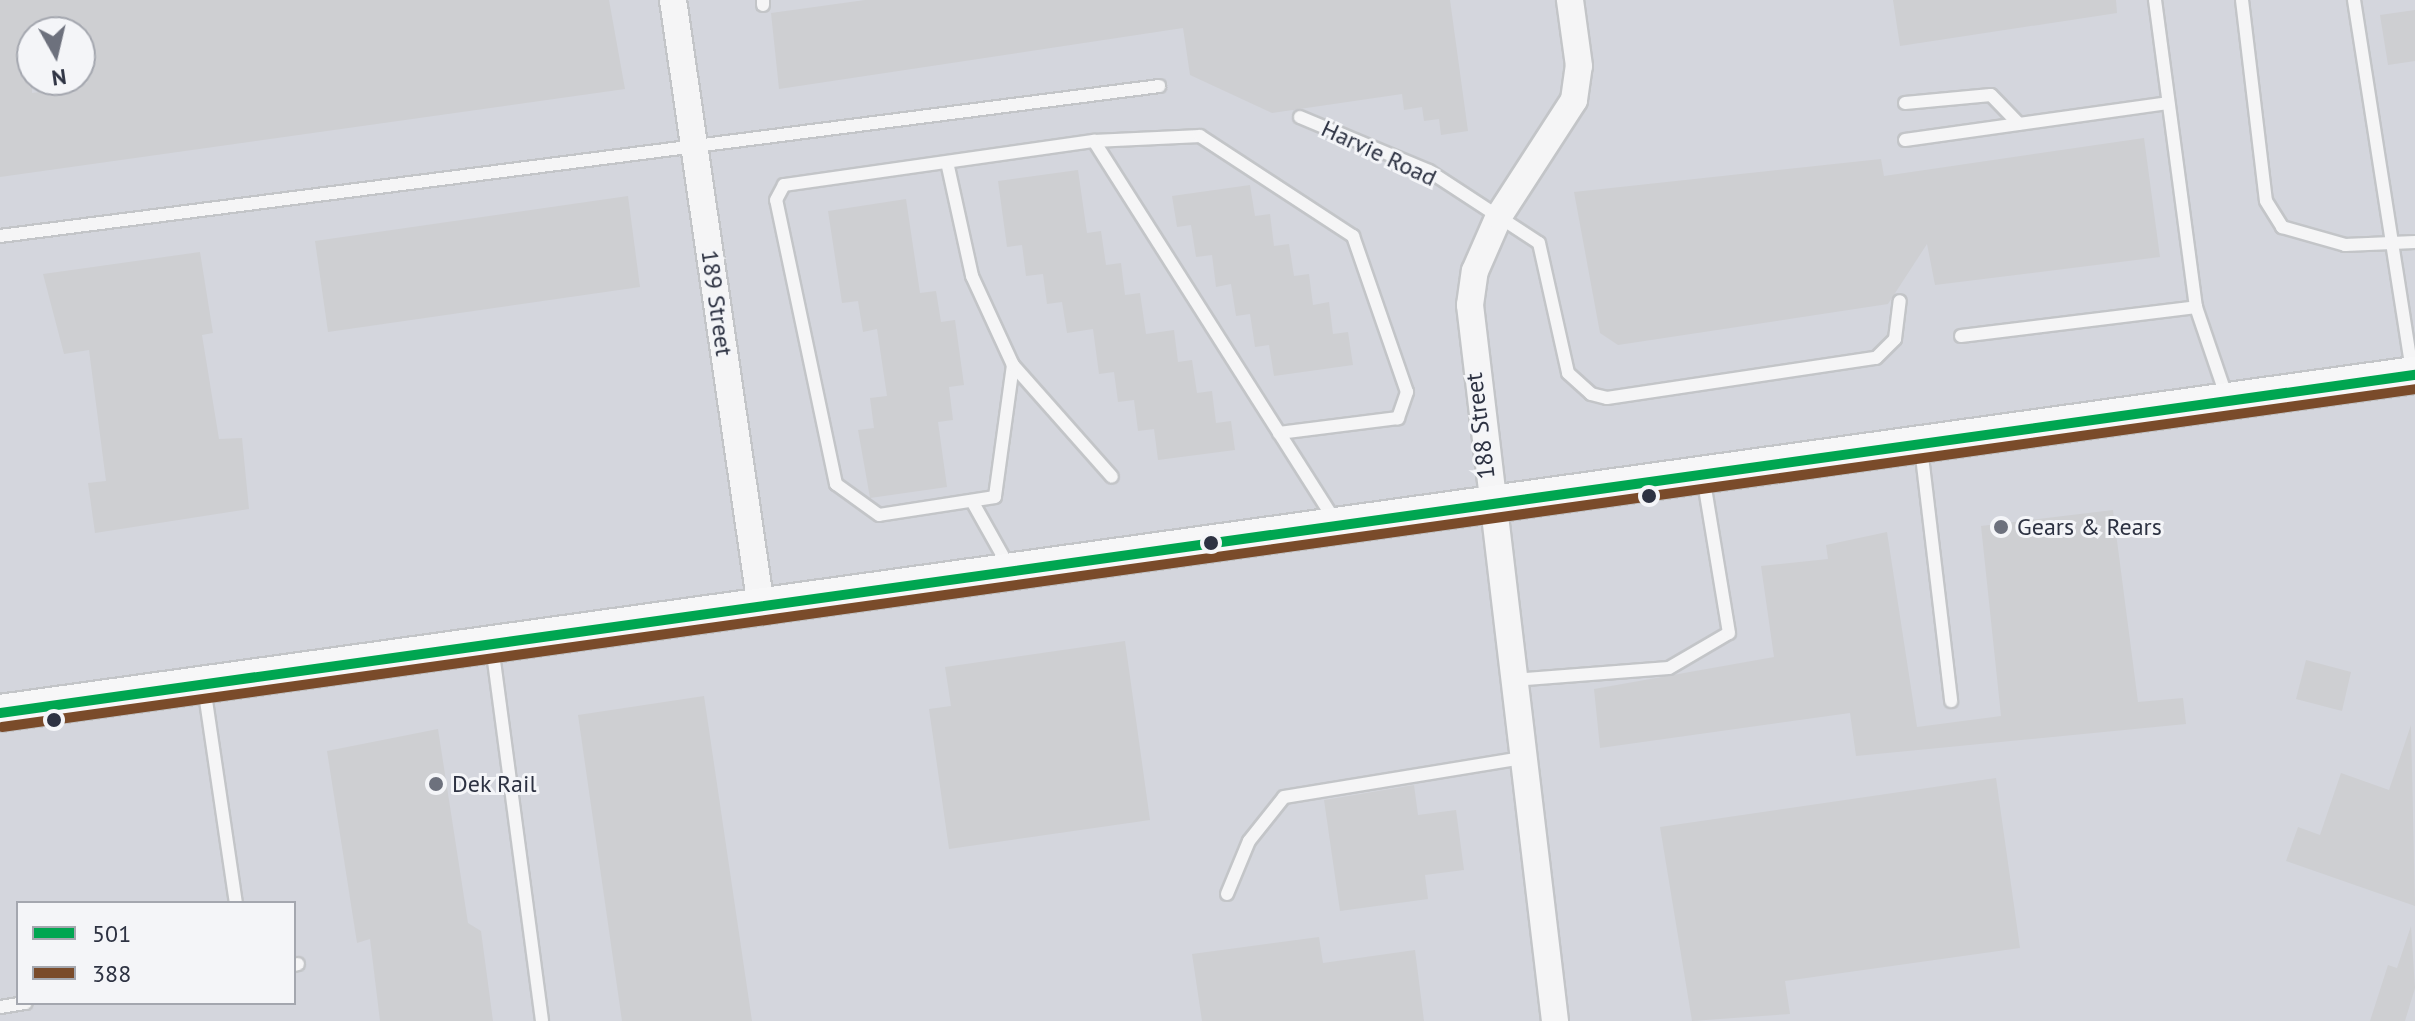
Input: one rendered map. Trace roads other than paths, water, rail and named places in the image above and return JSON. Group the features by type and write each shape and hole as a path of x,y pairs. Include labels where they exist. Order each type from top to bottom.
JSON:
{"main road":[{"path":"0,713 2414,375"}],"street":[{"name":"189 Street","path":"673,0 761,607"},
{"name":"188 Street","path":"1555,1021 1489,505 1470,305 1475,271 1499,216 1574,100 1579,66 1570,0"}],"lane":[{"path":"2155,0 2196,307 2228,401"},
{"path":"2242,0 2266,201 2282,227 2309,241 2415,242"},
{"path":"2354,0 2414,375"},
{"path":"0,236 694,142 1159,86"},
{"path":"1905,103 1991,95 2019,124"},
{"path":"1905,140 2167,103"},
{"name":"Harvie Road","path":"1300,117 1429,171 1539,243 1568,373 1578,388 1607,398 1876,358 1895,339 1900,301"},
{"path":"1013,365 995,497 879,515 836,484 776,200 784,185 1094,141 1200,136 1353,236 1407,392 1398,418 1279,433"},
{"path":"1094,141 1338,526"},
{"path":"947,162 972,276 1013,365 1112,477"},
{"path":"1961,336 2196,307"},
{"path":"1920,445 1951,701"},
{"path":"1511,680 1669,668 1729,633 1702,473"},
{"path":"972,501 1010,570"},
{"path":"491,643 542,1021"},
{"path":"203,684 236,901"},
{"path":"1227,894 1249,841 1284,797 1521,758"}],"place":[{"name":"Gears & Rears","path":"2001,527"},
{"name":"Dek Rail","path":"436,784"}]}
